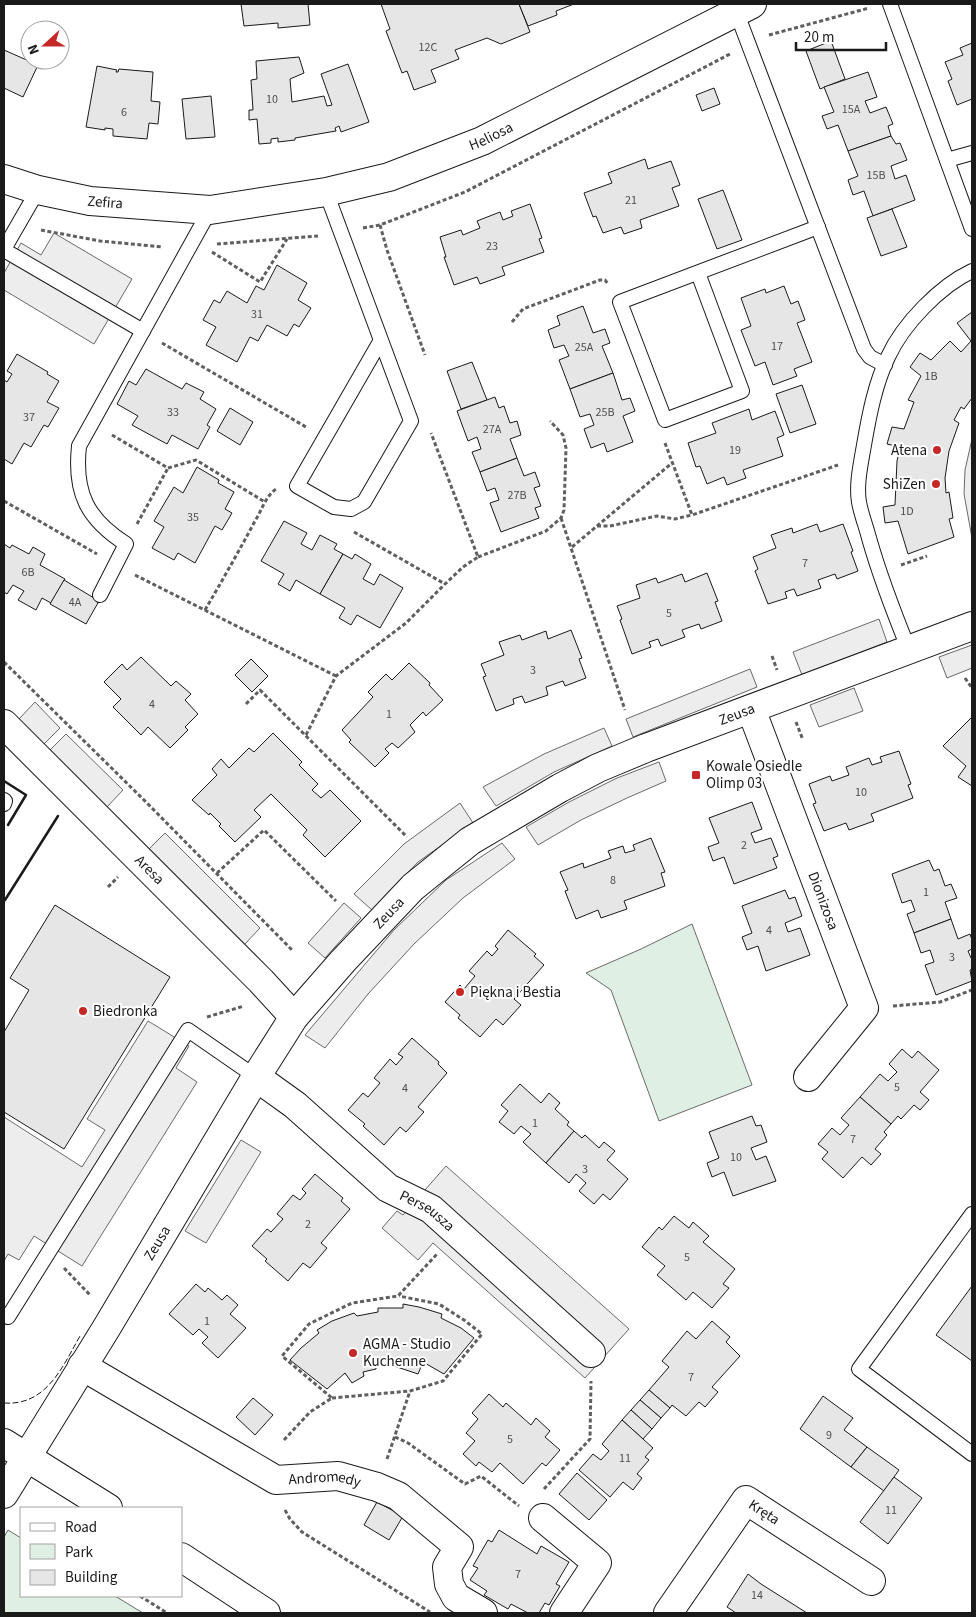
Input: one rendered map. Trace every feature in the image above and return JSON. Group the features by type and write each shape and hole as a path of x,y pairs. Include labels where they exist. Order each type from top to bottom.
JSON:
{"street":[{"name":"Heliosa","path":"210,210 326,192 389,177 482,141 744,7"},
{"name":"Zefira","path":"4,179 38,190 90,201 210,210"},
{"name":"Zeusa","path":"4,1494 294,1017 414,887 470,841 598,768 646,748 972,626"},
{"name":"Dionizosa","path":"751,709 864,1008"},
{"name":"Aresa","path":"4,724 247,967 294,1017"},
{"path":"808,1077 864,1008"},
{"name":"Perseusza","path":"256,1077 295,1104 388,1188 431,1209 591,1353"},
{"name":"Andromedy","path":"82,1366 276,1480 338,1476 377,1487 398,1496 459,1547 447,1567 449,1584 456,1597 483,1613"},
{"path":"4,1443 106,1507"},
{"name":"Kręta","path":"668,1613 746,1500 871,1581"},
{"path":"536,1512 597,1563 564,1613"},
{"path":"182,1558 249,1609"}],"lane":[{"path":"890,4 972,226"},
{"path":"744,7 748,44 864,349 870,357 885,365"},
{"path":"948,160 972,152"},
{"path":"38,190 4,249 143,331"},
{"path":"326,192 342,234 411,421 364,502 351,508 334,507 297,486 381,340"},
{"path":"100,594 126,544 110,534 96,520 86,504 79,485 77,466 79,446 210,210"},
{"path":"698,273 742,391 665,420 620,302 818,227"},
{"path":"909,650 879,572 859,501 862,457 877,385 888,356 904,331 928,304 956,279 972,271"},
{"path":"4,1316 8,1317 188,1030 256,1077"},
{"path":"972,1214 859,1369 972,1454"}],"path":[{"path":"287,239 260,282 211,252 210,245 342,234 380,224 465,192 757,38 867,8"},
{"path":"19,223 43,231 100,241 157,247 189,246"},
{"path":"380,224 387,250 426,355"},
{"path":"512,322 523,309 600,280"},
{"path":"143,331 324,438"},
{"path":"411,421 428,424 478,557"},
{"path":"306,734 336,676 406,624 464,567 478,557 546,531 561,518 564,510 566,448 563,435 550,421"},
{"path":"92,423 168,468"},
{"path":"666,447 692,515"},
{"path":"597,526 610,526 657,516 675,519 692,515 862,457"},
{"path":"126,544 168,468 196,460 264,502 256,520 205,610"},
{"path":"572,547 672,463"},
{"path":"4,501 116,564 336,676"},
{"path":"561,518 625,710"},
{"path":"879,572 927,556"},
{"path":"4,662 293,951"},
{"path":"965,678 972,688"},
{"path":"246,704 260,690 407,837"},
{"path":"217,873 264,830 336,901"},
{"path":"108,886 118,877"},
{"path":"864,1008 940,1002 972,990"},
{"path":"188,1030 207,1016 247,1005"},
{"path":"398,1296 458,1232"},
{"path":"48,1252 92,1297"},
{"path":"284,1440 310,1412 332,1398 410,1391 444,1381 482,1334 439,1304 398,1296 352,1303 310,1324 282,1356 332,1398"},
{"path":"395,1437 408,1443 464,1484 481,1476 520,1508 536,1512 590,1439 591,1353"},
{"path":"377,1487 410,1391"},
{"path":"276,1480 282,1503 290,1519 302,1532 432,1613"},
{"path":"142,1597 167,1613"}],"green space":[{"path":"692,924 752,1085 659,1121 611,990 586,973"},
{"path":"8,1530 20,1537 20,1597 117,1597 143,1613 4,1613 4,1537"}],"shaded area":[{"path":"54,233 132,279 94,344 4,290 4,273 21,243 41,255"},
{"path":"972,439 972,538 964,494 965,470"},
{"path":"879,619 887,642 802,675 793,652"},
{"path":"972,645 972,668 947,678 939,657"},
{"path":"750,669 757,687 633,737 626,719"},
{"path":"854,688 863,711 819,727 810,705"},
{"path":"35,702 60,728 44,744 19,719"},
{"path":"604,728 612,746 554,772 496,806 483,787 544,754"},
{"path":"66,734 123,790 107,807 50,750"},
{"path":"659,762 666,781 581,820 538,845 526,827 569,802 617,778"},
{"path":"460,803 473,823 418,862 372,910 354,894 404,844"},
{"path":"165,833 260,928 244,945 149,849"},
{"path":"502,843 515,859 463,898 414,944 368,994 325,1048 305,1035 394,930 446,880"},
{"path":"344,903 361,918 325,958 308,943"},
{"path":"148,1021 189,1046 176,1068 197,1082 82,1266 34,1236 19,1260 8,1254 4,1261 4,1117 82,1167 105,1130 87,1119"},
{"path":"241,1140 261,1152 206,1243 185,1231"},
{"path":"446,1166 629,1329 585,1378 433,1243 418,1260 382,1228 397,1211 403,1215"}],"building":[{"path":"241,4 308,4 310,25 278,28 278,23 244,26"},
{"path":"381,4 519,4 530,32 501,44 487,38 455,50 459,59 431,70 436,82 414,90 407,71 402,73 386,31 390,29"},
{"path":"519,4 574,4 556,11 557,15 528,26"},
{"path":"831,41 845,79 820,89 806,51"},
{"path":"972,43 972,99 957,105 948,81 952,79 945,62 963,55 960,48"},
{"path":"4,50 20,57 20,70 36,70 23,97 4,88"},
{"path":"299,57 304,73 290,79 292,102 324,96 327,106 332,105 321,74 348,64 369,122 341,132 339,126 335,128 336,131 295,138 295,140 278,142 278,138 271,139 271,143 259,144 257,119 249,120 249,110 253,110 251,80 257,79 256,61"},
{"path":"97,66 117,70 116,72 119,69 153,72 151,101 160,102 158,124 149,123 147,139 113,136 113,129 105,128 105,130 86,127"},
{"path":"868,72 877,97 865,101 870,113 886,107 893,124 888,126 891,136 848,151 838,125 827,129 822,116 834,112 824,87"},
{"path":"714,88 720,104 702,111 696,95"},
{"path":"211,96 215,137 186,139 182,99"},
{"path":"891,136 896,144 900,143 907,160 891,166 895,179 906,175 915,200 873,216 864,191 853,195 848,180 858,176 848,151"},
{"path":"645,159 648,169 671,161 680,185 672,188 679,206 640,220 642,228 624,234 621,227 603,233 596,216 593,217 584,193 612,183 608,173"},
{"path":"723,190 742,240 717,249 698,199"},
{"path":"530,204 542,238 539,239 544,252 502,267 505,275 480,284 477,277 454,285 444,257 446,257 440,237 461,230 463,235 480,228 477,221 500,212 503,220 513,216 511,211"},
{"path":"892,209 907,247 881,256 867,218"},
{"path":"277,265 307,283 298,300 311,308 299,327 294,324 287,336 267,325 258,341 250,337 237,362 206,345 216,327 203,320 214,300 220,303 227,291 247,303 256,286 264,290"},
{"path":"784,286 791,304 798,301 805,320 797,323 812,362 794,369 797,376 773,385 765,362 755,366 741,330 751,326 741,298 765,289 766,293"},
{"path":"583,306 593,333 605,329 610,343 602,346 613,373 570,389 559,360 569,356 564,345 554,348 548,330 560,325 557,316"},
{"path":"972,312 972,398 964,409 961,407 954,420 959,423 949,451 945,478 946,493 949,492 953,518 949,519 954,537 908,554 898,521 885,523 883,507 895,505 897,461 900,447 887,444 892,427 904,429 914,402 908,400 921,376 910,367 920,353 931,360 950,341 961,352 971,341 957,323"},
{"path":"17,354 48,372 47,374 59,381 47,402 59,408 48,427 44,425 31,447 24,443 12,464 4,459 4,380 7,382 12,374 7,371"},
{"path":"472,362 487,400 461,409 447,371"},
{"path":"146,369 182,389 186,383 204,392 200,399 216,409 207,425 210,427 198,449 172,435 167,444 132,425 138,416 117,404 129,381 136,385"},
{"path":"613,373 622,400 630,398 635,411 623,416 633,442 607,452 604,443 591,448 584,429 594,425 590,414 580,417 570,389"},
{"path":"802,385 816,424 790,433 776,394"},
{"path":"495,397 499,408 504,406 510,423 517,421 521,435 510,439 517,458 480,472 472,452 481,449 477,437 468,441 457,411"},
{"path":"230,408 253,422 240,445 217,431"},
{"path":"749,409 752,420 775,411 784,435 777,438 783,456 743,470 746,478 727,485 724,477 707,484 700,466 696,467 688,443 716,433 712,423"},
{"path":"517,458 524,476 535,472 540,486 534,488 541,506 535,508 539,518 501,532 490,503 499,500 495,488 487,491 480,472"},
{"path":"197,467 219,480 218,483 234,492 225,509 232,513 222,530 215,526 195,563 178,553 174,560 152,548 164,527 154,521 174,487 183,493"},
{"path":"284,521 307,533 301,544 312,550 320,535 337,544 334,549 343,554 320,594 296,580 290,591 278,584 284,574 261,561"},
{"path":"817,524 820,532 843,524 858,571 837,579 835,574 818,580 821,588 797,596 794,589 785,592 787,598 768,604 755,571 758,569 753,557 776,548 771,535 792,528 793,533"},
{"path":"4,544 10,548 12,545 29,554 33,547 45,554 40,565 65,579 51,603 42,598 36,610 18,600 24,591 13,585 7,594 4,592"},
{"path":"343,554 352,559 355,554 371,564 363,579 374,585 380,574 403,588 380,628 357,615 351,625 339,618 345,608 320,594"},
{"path":"707,573 718,601 715,602 722,621 701,629 699,624 682,630 685,637 661,646 658,639 649,642 651,647 632,654 617,606 640,598 636,585 656,578 658,583 682,574 685,582"},
{"path":"64,580 99,601 86,624 50,604"},
{"path":"571,630 582,658 579,659 586,678 565,686 563,681 546,687 548,695 525,703 522,696 513,699 514,704 496,711 483,677 486,676 481,664 504,655 499,642 520,635 522,640 546,631 548,639"},
{"path":"141,657 171,686 176,681 191,694 185,700 198,714 185,727 188,730 170,748 148,727 141,735 113,707 121,699 104,682 122,664 127,670"},
{"path":"251,659 268,676 252,692 235,675"},
{"path":"409,663 430,683 429,685 443,700 426,716 423,712 410,725 415,732 398,748 392,743 385,749 389,753 375,767 349,742 351,740 342,730 373,697 368,692 386,674 392,680"},
{"path":"972,717 972,786 958,777 966,766 943,746"},
{"path":"273,733 302,762 299,765 318,784 312,790 321,798 330,790 361,821 325,857 303,835 307,830 271,794 254,810 261,817 235,842 219,826 221,824 210,813 209,815 192,800 217,775 212,769 221,759 229,768 249,748 254,752"},
{"path":"899,751 911,784 908,785 913,798 871,814 874,821 849,830 846,823 824,831 813,804 816,803 809,784 830,776 832,781 849,775 846,767 869,758 872,765 882,762 880,757"},
{"path":"752,802 762,829 751,833 755,843 771,838 778,856 773,858 777,868 734,884 724,857 713,861 708,847 719,843 709,818"},
{"path":"651,838 665,872 661,873 665,886 624,901 627,909 601,918 598,910 576,919 565,891 568,890 560,872 583,863 584,868 611,858 608,851 623,846 625,853 635,850 633,845"},
{"path":"929,860 934,871 939,869 945,886 951,884 957,898 945,902 951,919 914,933 907,914 915,911 911,900 902,903 892,874"},
{"path":"785,890 789,899 795,897 802,916 785,923 788,932 800,928 810,955 766,971 758,946 747,950 742,937 752,933 742,906"},
{"name":"Biedronka","path":"55,905 170,977 64,1149 4,1112 4,1032 29,990 10,978"},
{"path":"951,919 958,939 970,934 972,949 968,951 972,960 972,969 970,970 972,981 936,995 925,965 934,962 930,950 921,953 914,933"},
{"path":"508,930 536,954 534,956 544,965 514,999 521,1005 503,1025 496,1019 480,1037 458,1018 460,1015 445,1002 460,985 464,989 475,976 469,971 487,951 492,956 498,949 495,946"},
{"path":"412,1038 439,1062 438,1064 447,1073 418,1107 424,1112 406,1132 400,1127 384,1145 363,1126 365,1124 348,1110 363,1093 368,1097 380,1083 374,1078 390,1059 396,1065 403,1057 398,1054"},
{"path":"902,1049 912,1058 918,1051 939,1070 920,1092 929,1100 920,1110 914,1105 901,1119 898,1116 891,1124 860,1097 880,1074 888,1081 897,1072 889,1064"},
{"path":"520,1084 541,1103 549,1093 560,1103 555,1109 569,1122 567,1125 574,1131 546,1163 523,1142 531,1134 521,1126 514,1134 499,1122 508,1111 501,1105"},
{"path":"860,1097 891,1124 884,1132 887,1135 875,1149 881,1154 871,1165 862,1157 843,1178 822,1159 828,1152 818,1144 832,1128 840,1135 849,1125 841,1118"},
{"path":"752,1116 756,1126 761,1125 767,1142 751,1148 756,1160 766,1156 776,1181 733,1196 724,1172 712,1177 707,1163 719,1158 709,1132"},
{"path":"574,1131 582,1138 585,1135 599,1148 604,1142 615,1151 607,1160 628,1179 610,1200 603,1194 594,1204 579,1191 586,1183 576,1174 569,1183 546,1163"},
{"path":"315,1174 343,1198 341,1201 350,1209 321,1243 327,1248 310,1268 303,1263 288,1281 265,1261 267,1259 252,1246 267,1229 271,1232 283,1219 277,1214 293,1195 300,1200 306,1193 302,1189"},
{"path":"674,1216 689,1228 693,1222 709,1236 703,1242 735,1269 723,1284 729,1288 712,1308 693,1292 686,1300 657,1275 665,1266 642,1247 659,1227 662,1230"},
{"path":"196,1284 205,1292 208,1288 222,1300 227,1295 238,1305 230,1314 246,1328 218,1358 202,1343 208,1337 199,1329 193,1335 169,1314"},
{"path":"972,1286 972,1361 936,1335"},
{"path":"403,1304 442,1314 441,1318 461,1328 474,1338 444,1374 423,1362 418,1374 394,1365 380,1365 376,1366 376,1369 363,1372 364,1376 352,1383 345,1373 327,1389 290,1360 319,1333 317,1330 332,1321 354,1313 357,1316 378,1312 378,1308 403,1308"},
{"path":"712,1321 730,1337 726,1342 740,1356 712,1387 718,1392 705,1407 699,1402 686,1416 672,1405 670,1408 649,1390 669,1367 662,1361 687,1331 696,1339"},
{"path":"649,1390 670,1408 661,1418 640,1400"},
{"path":"489,1394 503,1407 506,1403 531,1425 536,1418 550,1431 545,1437 560,1450 546,1466 542,1463 523,1484 500,1463 492,1472 479,1462 476,1466 463,1454 475,1441 466,1433 478,1419 472,1413"},
{"path":"823,1396 853,1418 844,1430 867,1447 851,1467 800,1429"},
{"path":"253,1398 273,1415 255,1435 236,1417"},
{"path":"640,1400 661,1418 652,1429 631,1410"},
{"path":"631,1410 652,1429 643,1439 622,1420"},
{"path":"622,1420 653,1448 645,1457 649,1460 637,1474 642,1478 633,1490 623,1482 610,1497 579,1470 593,1454 601,1460 609,1451 602,1444"},
{"path":"867,1447 899,1470 884,1491 851,1467"},
{"path":"577,1473 607,1500 589,1520 559,1494"},
{"path":"894,1477 922,1498 888,1544 860,1522"},
{"path":"377,1502 403,1516 389,1540 364,1525"},
{"path":"499,1530 537,1554 541,1546 569,1562 556,1584 560,1586 549,1605 545,1603 539,1613 528,1613 511,1604 508,1609 484,1595 487,1591 470,1580 478,1568 473,1566 488,1540 492,1542"},
{"path":"748,1574 807,1613 736,1613 727,1607"}],"fence":[{"path":"4,1403 19,1402 42,1392 59,1372 80,1336"}],"wall":[{"path":"4,781 26,795 8,825"},
{"path":"4,900 58,816"}],"place":[{"name":"Atena","path":"937,450"},
{"name":"ShiZen","path":"936,484"},
{"name":"Kowale Osiedle Olimp 03","path":"696,775"},
{"name":"Piękna i Bestia","path":"460,992"},
{"name":"Biedronka","path":"83,1011"},
{"name":"AGMA - Studio Kuchenne","path":"353,1353"}]}
